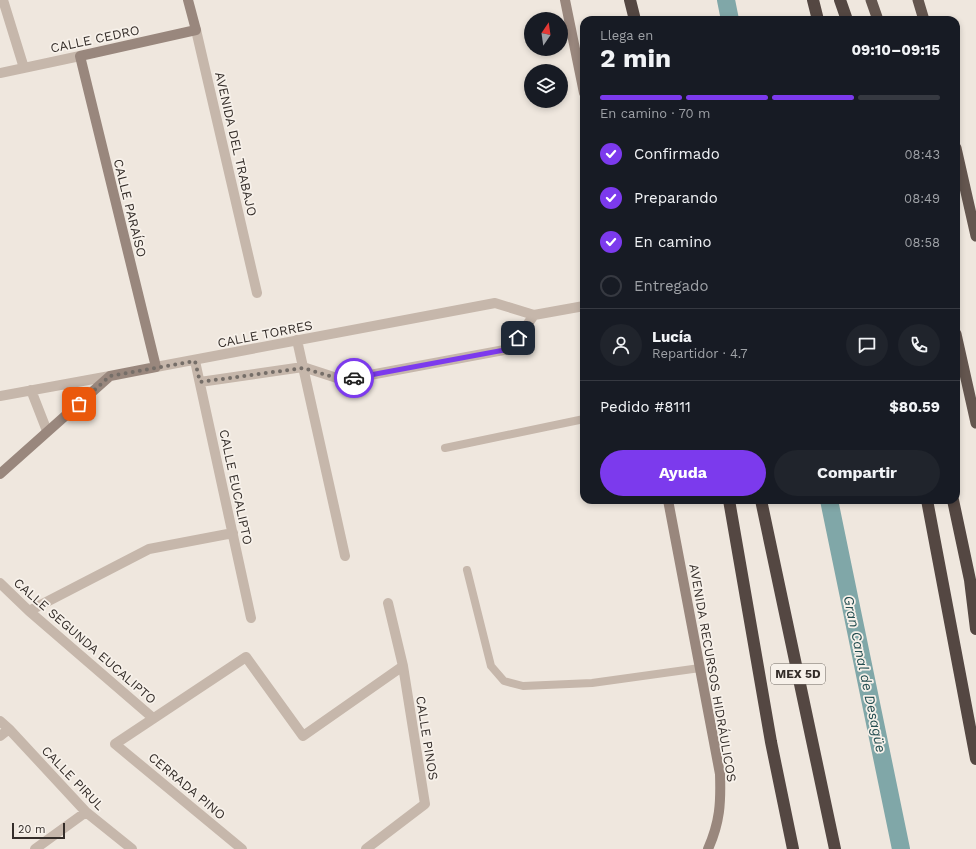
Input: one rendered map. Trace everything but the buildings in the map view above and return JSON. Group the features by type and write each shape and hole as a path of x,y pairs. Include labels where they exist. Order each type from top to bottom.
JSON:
{"highway":[{"path":"630,0 634,16"},
{"path":"813,0 817,16"},
{"path":"840,0 846,16"},
{"path":"871,0 877,16"},
{"path":"918,0 923,16"},
{"path":"960,166 976,236"},
{"path":"960,352 976,422"},
{"path":"730,504 771,742 792,845"},
{"name":"MEX 5D","path":"762,504 835,849"},
{"path":"927,504 976,759"},
{"path":"954,504 973,584 976,630"}],"main road":[{"name":"AVENIDA DEL TRABAJO","path":"188,0 196,30"},
{"path":"564,0 580,74"},
{"name":"CALLE CEDRO","path":"80,56 196,30"},
{"name":"CALLE PARAÍSO","path":"80,56 156,367"},
{"name":"CALLE TORRES","path":"110,376 156,367"},
{"path":"0,474 110,376"},
{"name":"AVENIDA RECURSOS HIDRÁULICOS","path":"669,504 720,780 721,806 716,831 708,849"}],"street":[{"path":"2,0 24,68"},
{"name":"AVENIDA DEL TRABAJO","path":"196,30 257,293"},
{"name":"CALLE CEDRO","path":"0,73 80,56"},
{"name":"CALLE TORRES","path":"156,367 195,361 494,303 534,315 580,307"},
{"path":"200,382 303,368 343,380 510,349 534,315"},
{"path":"297,340 345,556"},
{"name":"CALLE EUCALIPTO","path":"195,361 251,618"},
{"name":"CALLE TORRES","path":"0,396 110,376"},
{"path":"31,390 47,431"},
{"path":"29,611 149,549 232,533"},
{"name":"CALLE SEGUNDA EUCALIPTO","path":"0,583 29,611 154,718"},
{"name":"CALLE PINOS","path":"366,849 425,804 403,666 388,603"},
{"path":"154,718 246,657 303,736 403,666"},
{"name":"CERRADA PINO","path":"154,718 115,744 242,849"},
{"name":"CALLE PIRUL","path":"0,721 86,812 132,849"},
{"path":"0,736 9,729"},
{"path":"34,849 86,812"}],"lane":[{"path":"445,448 580,420"},
{"path":"467,570 492,666 504,681 523,686 592,683 700,668"}],"waterway":[{"name":"Gran Canal de Desagüe","path":"726,0 729,16"},
{"name":"Gran Canal de Desagüe","path":"830,504 901,849"}],"way so far":[{"path":"79,404 110,376 195,361 200,382 303,368 343,380 354,378"}],"route":[{"path":"354,378 510,349 518,338"}]}
